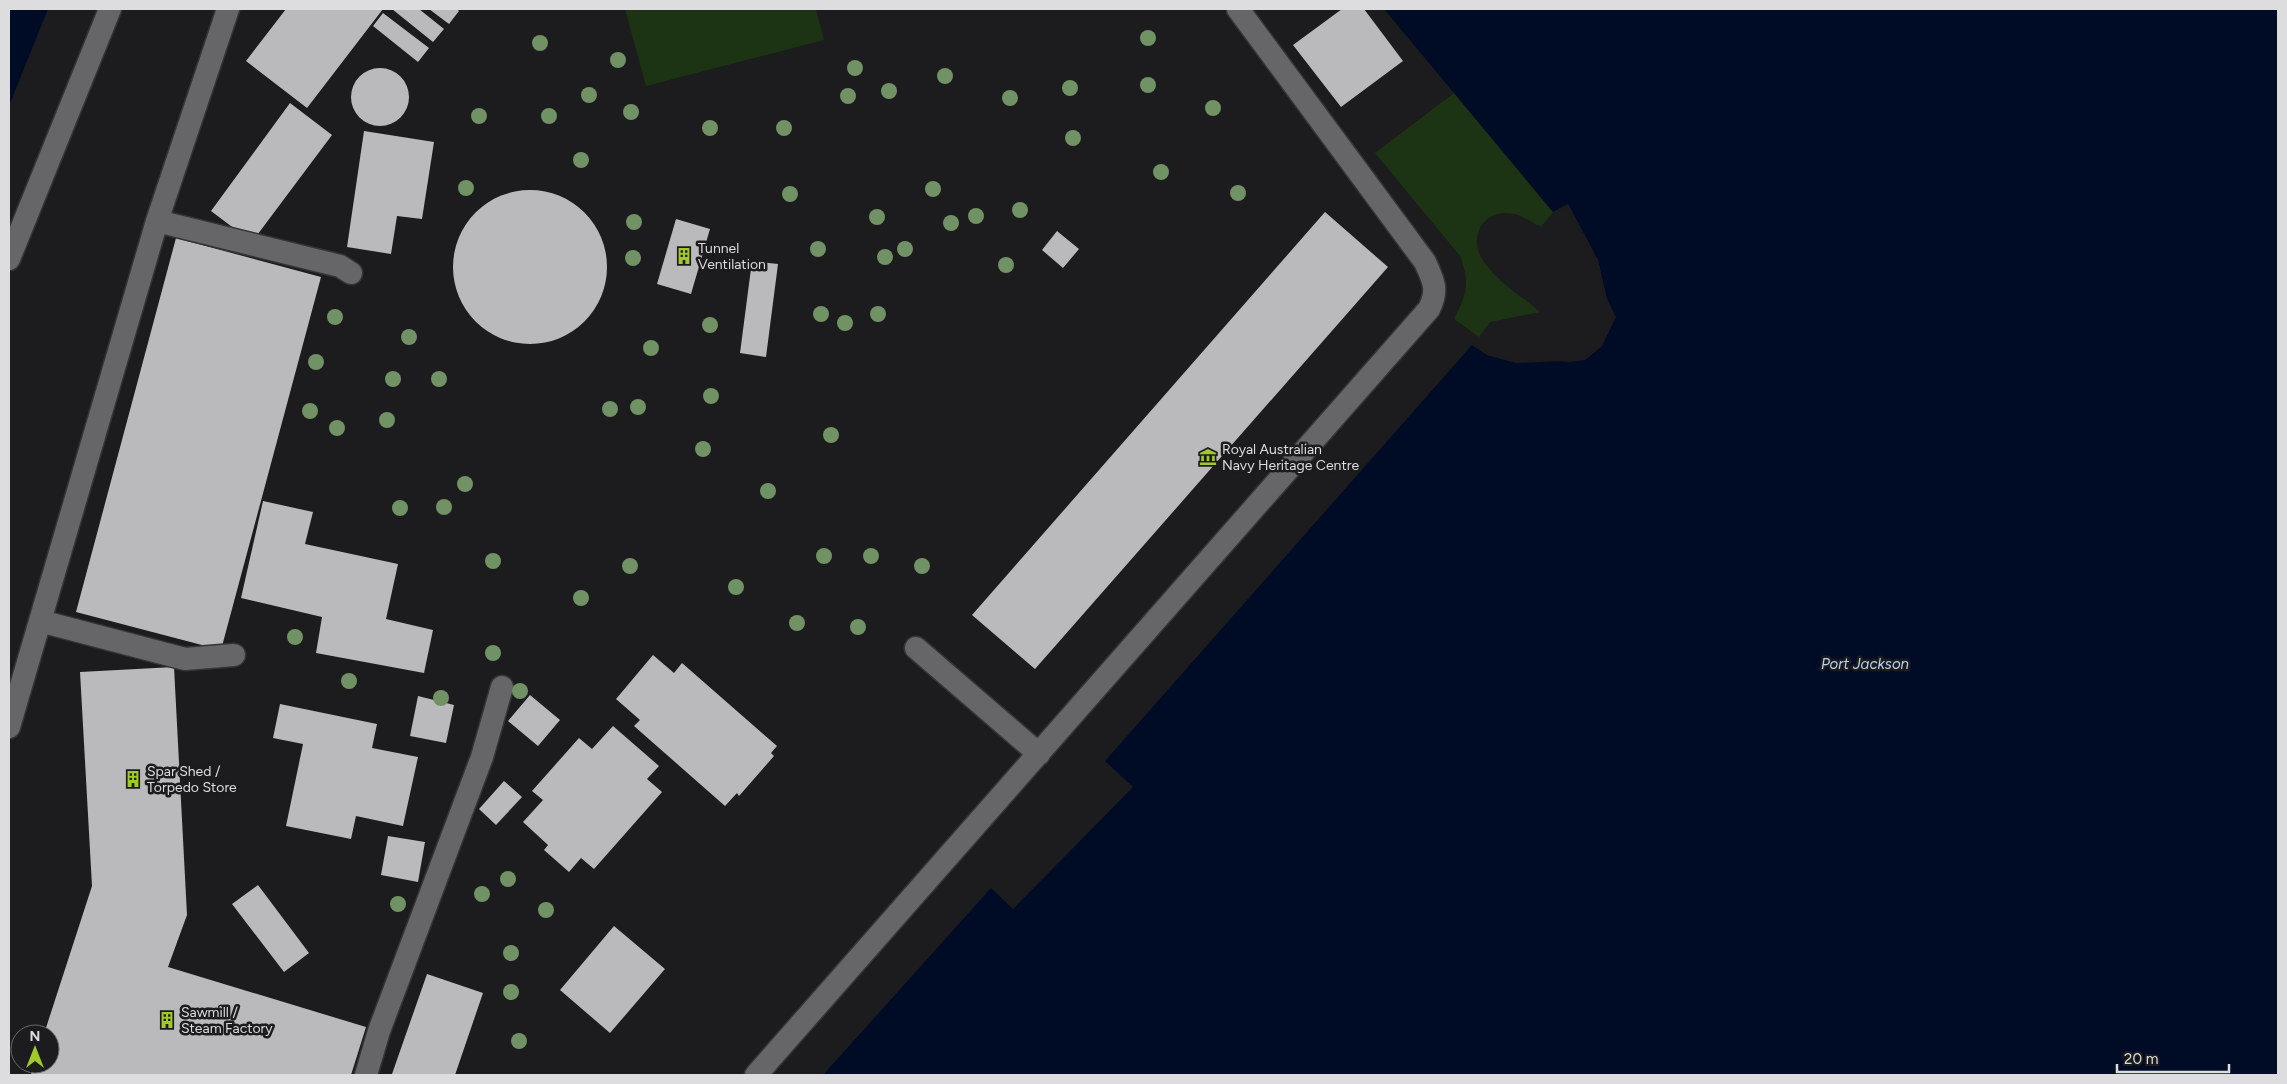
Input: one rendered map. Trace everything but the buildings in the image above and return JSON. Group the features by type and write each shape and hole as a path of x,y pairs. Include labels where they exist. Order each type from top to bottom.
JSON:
{"lane":[{"path":"9,259 110,9"},
{"path":"9,727 157,221 228,9"},
{"path":"756,1075 1423,316 1436,297 1434,282 1425,262 1238,9"},
{"path":"157,221 340,266 351,273"},
{"path":"40,621 185,659 234,655"},
{"path":"916,648 1038,754"},
{"path":"366,1075 379,1031 482,757 502,687"}],"green space":[{"path":"625,9 816,9 824,40 646,86"},
{"path":"1454,93 1553,212 1541,227 1519,215 1505,213 1490,217 1480,228 1477,241 1478,249 1486,265 1508,287 1540,312 1490,322 1479,337 1454,319 1466,288 1465,273 1460,256 1375,153"}],"water":[{"path":"9,9 48,9 9,106"},
{"name":"Port Jackson","path":"1384,9 2278,9 2278,1075 823,1075 991,888 1013,909 1133,787 1105,761 1472,345 1487,355 1516,363 1585,360 1602,346 1615,317 1607,299 1598,260 1568,204 1553,212"}],"pier":[{"path":"1568,204 1598,260 1607,299 1616,317 1602,346 1585,360 1570,362 1544,360 1516,363 1487,355 1472,345 1474,343 1488,353 1516,361 1584,357 1600,344 1613,317 1605,299 1596,261 1567,207 1554,214 1553,212"}],"place":[{"name":"Tunnel Ventilation","path":"684,256"},
{"name":"Royal Australian Navy Heritage Centre","path":"1208,457"},
{"name":"Spar Shed / Torpedo Store","path":"133,779"},
{"name":"Sawmill / Steam Factory","path":"167,1020"}]}
